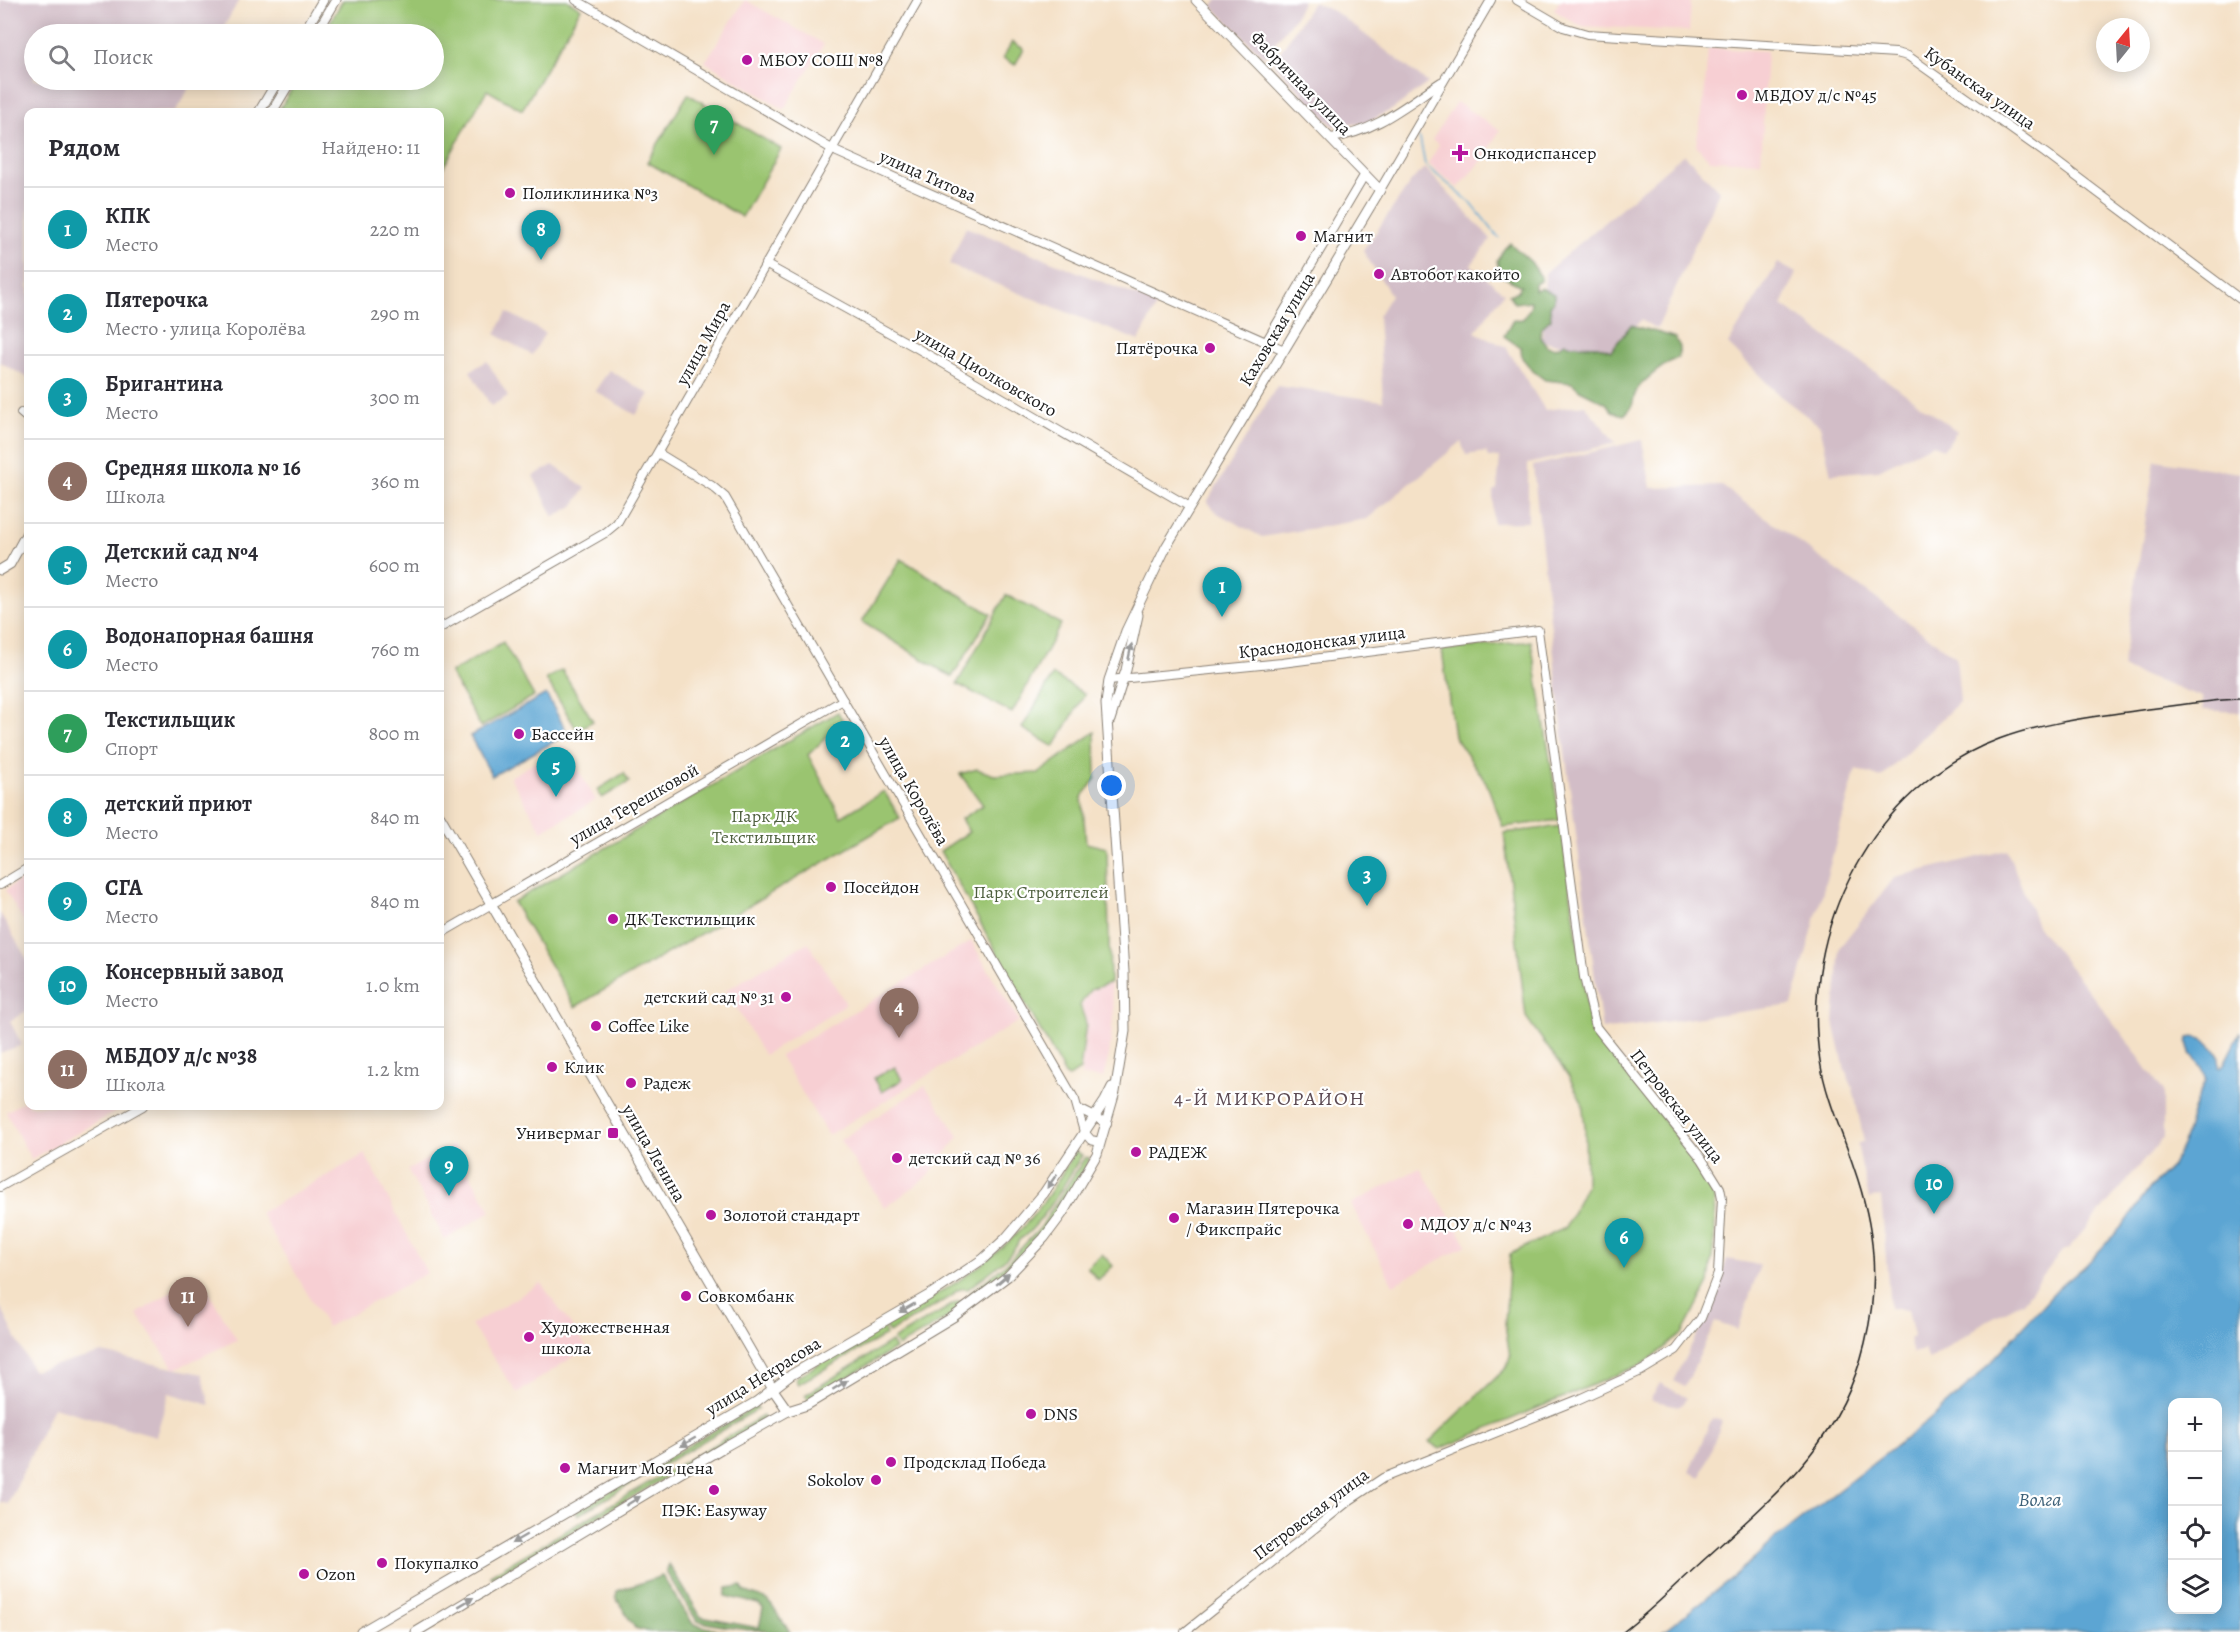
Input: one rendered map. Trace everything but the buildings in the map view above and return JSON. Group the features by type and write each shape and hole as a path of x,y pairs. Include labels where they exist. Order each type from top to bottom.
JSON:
{"main road":[{"path":"309,24 323,0"},
{"path":"322,24 336,0"},
{"name":"Фабричная улица","path":"1196,0 1380,190"},
{"path":"261,108 272,90"},
{"path":"274,108 285,90"},
{"name":"Каховская улица","path":"1109,680 1126,631 1166,547 1380,190"},
{"path":"0,570 10,564 24,538"},
{"name":"Каховская улица","path":"1108,728 1123,680 1142,597"},
{"name":"улица Некрасова","path":"416,1632 675,1475 788,1411 807,1405 953,1317 1008,1276 1044,1238 1062,1214 1094,1161 1107,1123 1124,1044 1125,1007 1106,704 1109,680"},
{"name":"улица Ленина","path":"444,823 774,1391 788,1411"},
{"name":"улица Некрасова","path":"362,1632 774,1391 791,1376 931,1294 983,1259 1027,1215 1065,1163 1105,1101 1117,1077"}],"street":[{"name":"улица Титова","path":"576,0 832,149 1284,350"},
{"name":"улица Мира","path":"444,626 617,524 918,0"},
{"path":"1331,138 1361,132 1383,122 1444,79 1491,0"},
{"name":"Кубанская улица","path":"1516,0 1563,27 1587,34 1896,53 1908,56 2037,146 2240,299"},
{"name":"Каховская улица","path":"1380,190 1444,79"},
{"path":"1266,342 1365,174"},
{"name":"улица Циолковского","path":"765,264 915,347 1190,507"},
{"name":"улица Королёва","path":"658,453 712,486 725,497 1075,1100 1084,1132"},
{"name":"Краснодонская улица","path":"1109,680 1282,663 1538,630"},
{"name":"Петровская улица","path":"1185,1632 1350,1500 1383,1478 1577,1400 1663,1359 1676,1350 1692,1332 1712,1292 1718,1274 1720,1188 1702,1159 1596,1027 1584,977 1538,630"},
{"name":"улица Терешковой","path":"444,932 843,700"},
{"path":"0,885 24,870"},
{"path":"1078,1108 1107,1123"},
{"path":"0,1187 135,1110"},
{"path":"1084,1132 1091,1140 1100,1142"}],"shaded area":[{"path":"0,0 239,0 226,24 24,24 24,90 188,90 177,108 24,108 24,376 0,362"},
{"path":"745,0 824,44 784,109 705,62"},
{"path":"1218,0 1303,0 1295,17 1264,57 1212,6"},
{"path":"1560,0 1691,0 1689,31 1580,26 1554,10"},
{"path":"1313,2 1337,13 1428,83 1393,109 1366,123 1333,126 1273,63"},
{"path":"1708,48 1767,51 1761,162 1709,160 1696,145 1704,100"},
{"name":"Онкодиспансер","path":"1456,102 1500,130 1482,161 1458,188 1428,164 1439,145 1432,140"},
{"path":"1684,154 1719,191 1657,329 1641,320 1610,354 1542,341 1545,273"},
{"path":"1425,168 1491,239 1471,265 1504,293 1475,332 1506,347 1545,410 1585,405 1616,443 1528,464 1528,522 1493,523 1493,491 1497,489 1500,457 1488,457 1486,452 1466,455 1461,442 1367,519 1262,537 1217,513 1207,502 1277,386 1383,401 1378,316 1391,295 1363,251 1412,180"},
{"path":"966,227 1157,304 1139,341 949,265"},
{"path":"1778,263 1796,273 1782,305 1957,431 1943,450 1933,444 1878,470 1831,474 1820,426 1780,396 1728,344"},
{"path":"507,312 545,333 532,355 495,334"},
{"path":"487,361 508,396 491,406 470,371"},
{"path":"609,370 649,394 636,415 595,391"},
{"path":"1642,440 1651,488 1722,486 1956,657 1960,701 1881,778 1856,769 1792,1005 1602,1030 1563,736 1533,466"},
{"path":"2155,460 2240,473 2240,712 2203,710 2202,697 2122,668"},
{"path":"553,465 586,488 573,506 554,517 533,476"},
{"path":"564,746 596,800 542,831 510,777"},
{"path":"2007,850 2037,925 2123,1035 2163,1091 2163,1138 2068,1249 2062,1251 2023,1302 1988,1320 1929,1360 1925,1350 1913,1353 1909,1339 1914,1336 1908,1310 1890,1308 1881,1196 1869,1199 1857,1144 1864,1141 1853,1088 1845,1070 1834,1022 1840,947 1895,877"},
{"path":"24,878 24,921 5,890"},
{"path":"0,913 24,954 24,1012 10,1021 22,1045 0,1053"},
{"path":"971,941 1019,1021 828,1135 780,1056"},
{"name":"детский сад № 31","path":"808,942 846,1004 764,1055 726,990"},
{"path":"1110,984 1114,1010 1109,1055 1103,1078 1081,1076 1087,1022 1082,1006 1091,991"},
{"name":"детский сад № 36","path":"925,1086 959,1136 928,1176 885,1208 840,1140"},
{"path":"24,1101 24,1110 119,1110 31,1159 6,1112"},
{"path":"453,1145 491,1211 445,1240 408,1170"},
{"path":"365,1154 427,1273 327,1327 260,1213"},
{"name":"МДОУ д/с №43","path":"1420,1168 1467,1245 1393,1285 1351,1204"},
{"path":"1727,1259 1760,1265 1738,1330 1715,1322 1685,1387 1673,1381 1709,1311"},
{"path":"198,1274 237,1340 175,1369 137,1314"},
{"name":"Художественная школа","path":"541,1283 587,1348 517,1393 471,1325"},
{"path":"0,1306 33,1371 102,1353 202,1374 210,1405 169,1393 156,1436 53,1407 8,1504 0,1502"},
{"path":"1660,1383 1687,1398 1680,1406 1650,1400"},
{"path":"1712,1418 1722,1421 1701,1477 1689,1472"}],"green space":[{"path":"343,0 567,0 581,8 522,110 487,90 444,166 444,108 280,108 291,90 444,90 444,24 329,24"},
{"path":"1012,42 1024,49 1015,65 1003,58"},
{"path":"688,94 781,149 742,217 647,162"},
{"path":"1510,243 1531,262 1541,277 1540,281 1535,284 1535,290 1541,288 1554,294 1554,301 1550,306 1551,319 1541,328 1540,336 1547,346 1556,348 1565,343 1598,346 1611,351 1631,325 1675,338 1680,347 1678,358 1662,367 1640,386 1631,407 1624,415 1612,412 1606,403 1580,390 1572,383 1545,380 1522,358 1521,348 1504,336 1513,320 1523,319 1530,308 1531,301 1514,303 1509,295 1518,291 1521,286 1500,275 1497,261"},
{"path":"901,559 991,614 952,677 862,622"},
{"path":"1006,595 1061,624 1012,713 957,684"},
{"path":"1531,641 1560,820 1503,827 1486,782 1454,736 1442,650"},
{"path":"503,642 534,696 481,727 450,673"},
{"path":"562,670 593,721 577,730 546,679"},
{"path":"1053,675 1085,694 1054,747 1022,728"},
{"name":"Парк ДК Текстильщик","path":"838,712 843,721 808,755 841,817 884,791 900,818 575,1007 513,902"},
{"name":"Парк Строителей","path":"1095,732 1096,778 1082,797 1086,843 1107,848 1110,983 1090,990 1080,1005 1086,1023 1080,1070 1067,1078 940,851 969,832 961,819 983,805 960,774 977,769 994,775 1039,773"},
{"path":"624,773 629,782 602,798 597,790"},
{"path":"1561,826 1591,1033 1645,1095 1687,1150 1714,1192 1715,1233 1709,1283 1682,1334 1645,1363 1440,1449 1429,1442 1507,1367 1510,1357 1505,1324 1510,1254 1565,1228 1586,1185 1585,1126 1582,1103 1569,1077 1526,1017 1504,833"},
{"path":"895,1067 902,1080 882,1092 874,1078"},
{"path":"1075,1151 1082,1155 1054,1201 1037,1224 1019,1240 1004,1260 968,1289 957,1290 953,1295 889,1333 884,1325 958,1281 1008,1242 1038,1210"},
{"path":"1085,1157 1090,1159 1078,1180 1052,1220 1022,1256 969,1303 898,1347 893,1340 957,1302 963,1302 970,1297 970,1293 1004,1266 1041,1227"},
{"path":"1102,1254 1113,1266 1098,1280 1087,1267"},
{"path":"882,1327 886,1335 798,1384 795,1378"},
{"path":"891,1342 895,1349 809,1400 805,1395"},
{"path":"756,1406 758,1409 578,1515 576,1511"},
{"path":"763,1416 765,1420 492,1578 490,1575"},
{"path":"669,1564 701,1617 759,1628 763,1608 758,1604 725,1596 727,1588 741,1586 744,1591 768,1600 790,1632 741,1629 697,1621 666,1572"},
{"path":"662,1576 693,1624 726,1632 650,1632 635,1628 616,1598 617,1591"}],"water":[{"path":"546,694 568,734 492,776 470,736"},
{"name":"Волга","path":"2240,1032 2240,1632 1663,1632 1733,1577 1778,1537 1928,1421 1973,1381 2059,1288 2086,1265 2127,1221 2150,1188 2172,1166 2184,1141 2205,1080 2202,1068 2189,1050 2188,1038 2200,1038 2210,1044 2218,1054 2220,1067 2224,1064"}],"waterway":[{"path":"1417,137 1420,139 1425,165 1470,202 1499,238"}],"railway":[{"path":"1623,1632 1782,1487 1824,1436 1841,1408 1855,1377 1865,1343 1873,1298 1871,1233 1861,1190 1830,1102 1823,1075 1816,1011 1821,962 1834,914 1854,869 1881,827 1915,791 1954,761 1999,739 2034,728 2087,718 2190,703 2240,699"}],"place":[{"name":"МБОУ СОШ №8","path":"747,60"},
{"name":"МБДОУ д/с №45","path":"1742,95"},
{"name":"Онкодиспансер","path":"1460,153"},
{"name":"Текстильщик","path":"714,155"},
{"name":"Поликлиника №3","path":"510,193"},
{"name":"Магнит","path":"1301,236"},
{"name":"детский приют","path":"541,260"},
{"name":"Автобот какойто","path":"1379,274"},
{"name":"Пятёрочка","path":"1210,348"},
{"name":"КПК","path":"1222,617"},
{"name":"Бассейн","path":"519,734"},
{"name":"Пятерочка","path":"845,771"},
{"name":"Детский сад №4","path":"556,797"},
{"name":"Посейдон","path":"831,887"},
{"name":"Бригантина","path":"1367,906"},
{"name":"ДК Текстильщик","path":"613,919"},
{"name":"детский сад № 31","path":"786,997"},
{"name":"Coffee Like","path":"596,1026"},
{"name":"Средняя школа № 16","path":"899,1038"},
{"name":"Клик","path":"552,1067"},
{"name":"Радеж","path":"631,1083"},
{"name":"Универмаг","path":"613,1133"},
{"name":"РАДЕЖ","path":"1136,1152"},
{"name":"детский сад № 36","path":"897,1158"},
{"name":"СГА","path":"449,1196"},
{"name":"Консервный завод","path":"1934,1214"},
{"name":"Золотой стандарт","path":"711,1215"},
{"name":"Магазин Пятерочка / Фикспрайс","path":"1174,1218"},
{"name":"МДОУ д/с №43","path":"1408,1224"},
{"name":"Водонапорная башня","path":"1624,1268"},
{"name":"Совкомбанк","path":"686,1296"},
{"name":"МБДОУ д/с №38","path":"188,1327"},
{"name":"Художественная школа","path":"529,1337"},
{"name":"DNS","path":"1031,1414"},
{"name":"Продсклад Победа","path":"891,1462"},
{"name":"Магнит Моя цена","path":"565,1468"},
{"name":"Sokolov","path":"876,1480"},
{"name":"ПЭК: Easyway","path":"714,1490"},
{"name":"Покупалко","path":"382,1563"},
{"name":"Ozon","path":"304,1574"}],"district":[{"name":"4-Й МИКРОРАЙОН","path":"1270,1098"}]}
